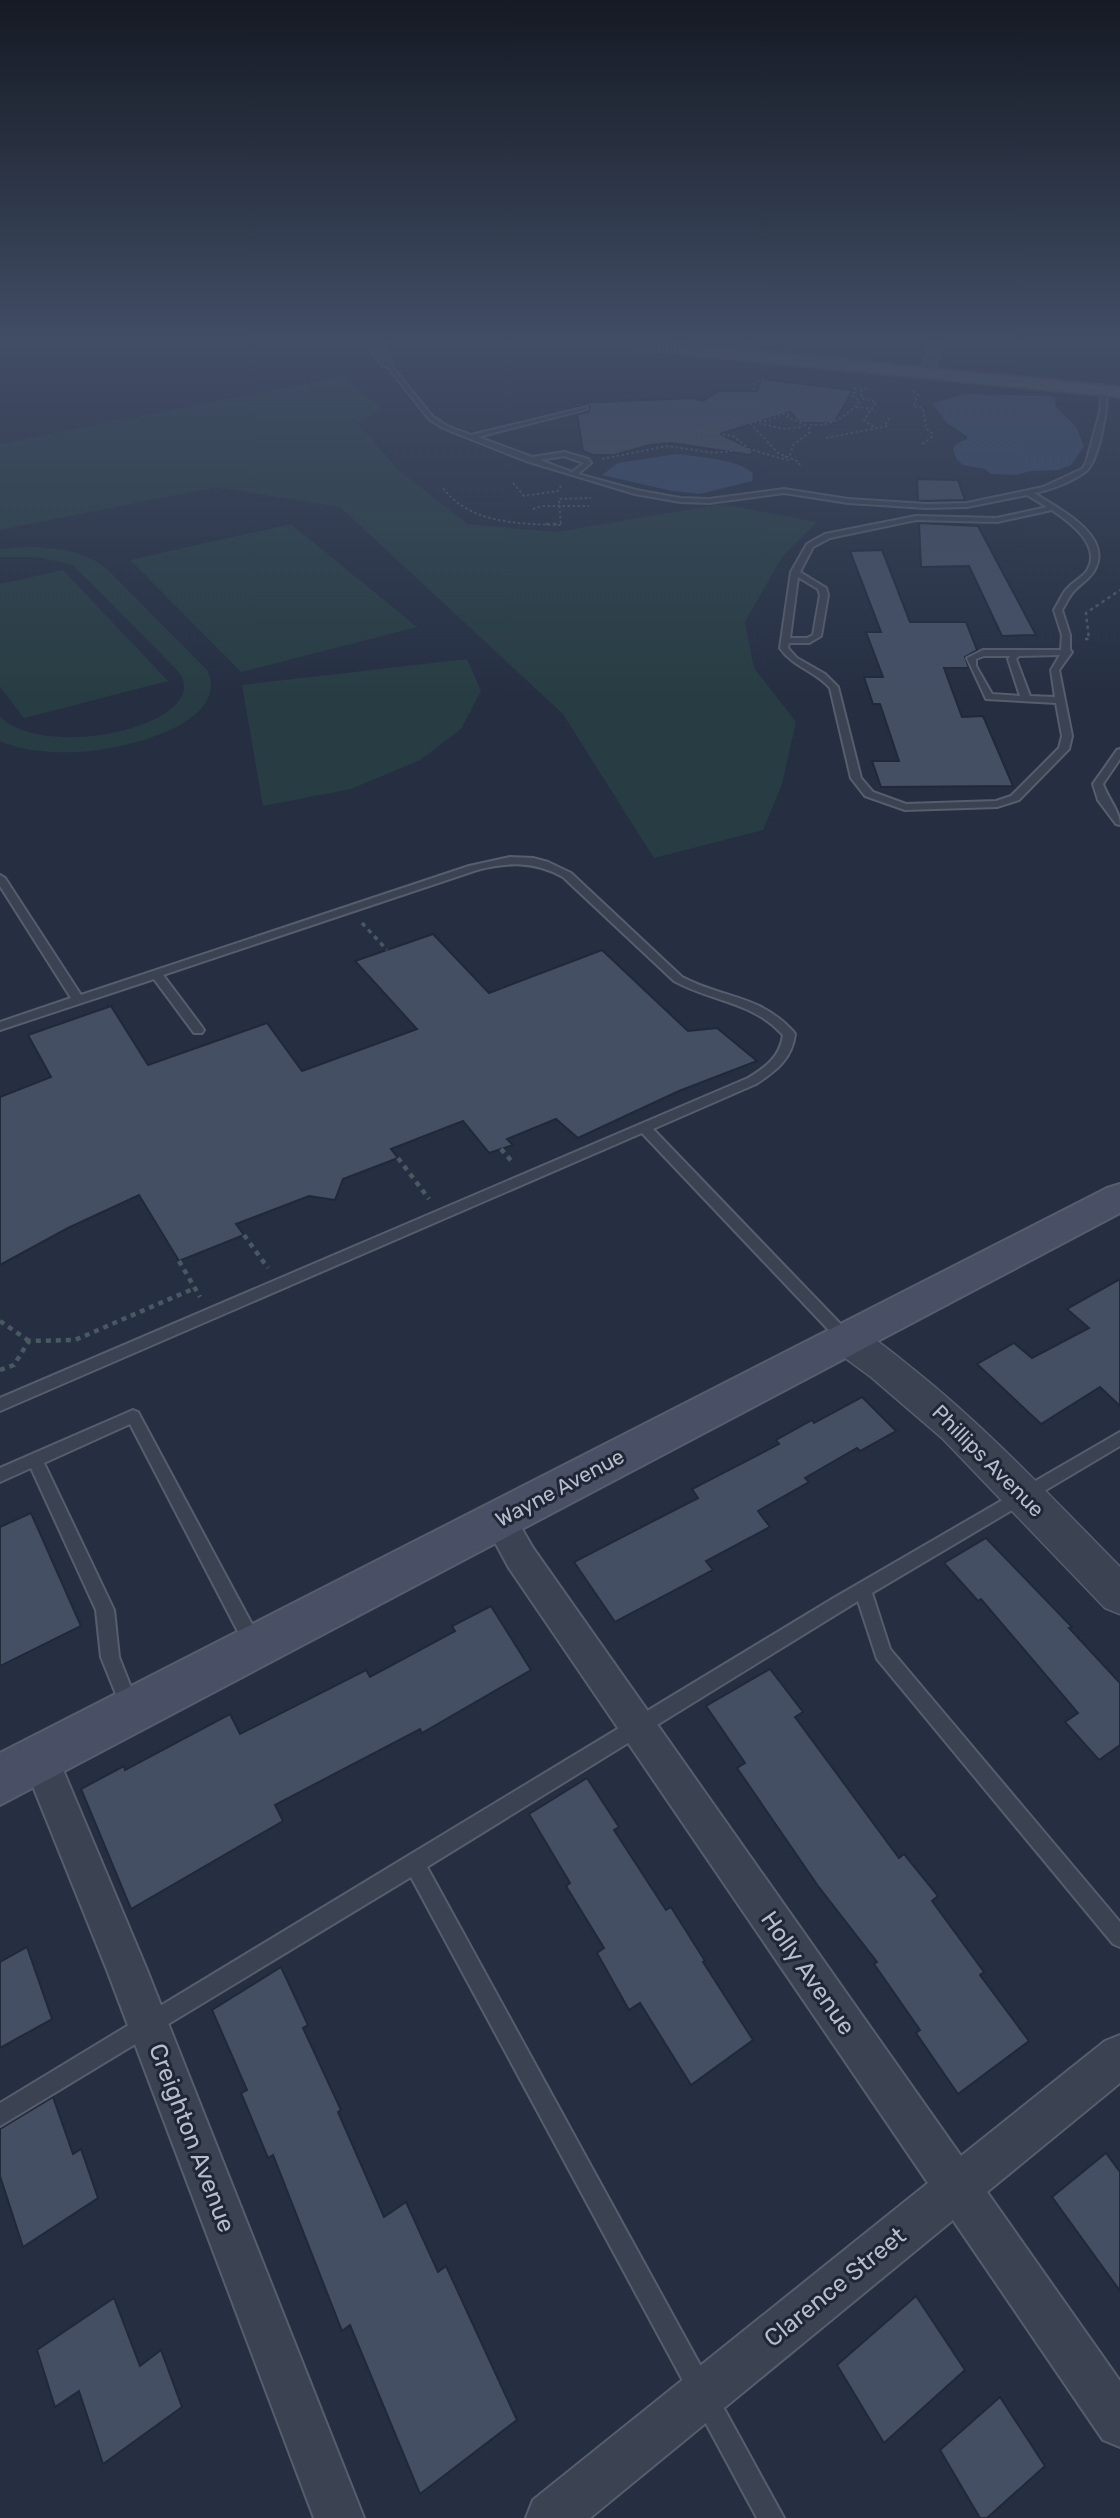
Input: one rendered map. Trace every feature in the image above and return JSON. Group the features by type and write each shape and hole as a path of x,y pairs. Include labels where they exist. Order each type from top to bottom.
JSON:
{"main road":[{"name":"Wayne Avenue","path":"0,1780 1120,1197"}],"street":[{"name":"Phillips Avenue","path":"846,1339 885,1365 930,1401 1120,1595"},
{"name":"Holly Avenue","path":"499,1520 521,1558 1120,2423"},
{"name":"Creighton Avenue","path":"40,1759 149,2027 339,2518"},
{"name":"Clarence Street","path":"551,2518 1120,2056"}],"lane":[{"path":"527,460 582,478 648,495 680,500 709,501 785,491 848,501 927,506 967,505 1030,494 1077,475 1090,460"},
{"path":"573,475 588,463 584,460"},
{"path":"1030,494 1068,516 1085,534 1092,547 1094,562 1087,576 1068,593 1058,610 1067,638 1068,652 1055,670 1067,736 1064,749 1015,798 997,804 905,807 869,794 856,778 834,687 827,678 789,657 783,648 795,572 810,546 837,534 916,517 997,520 1053,508"},
{"path":"785,641 809,640 817,636 824,595 822,589 795,572"},
{"path":"1060,700 989,697 971,658 976,654 1068,652"},
{"path":"1017,653 1012,659 1026,699"},
{"path":"1120,751 1098,784 1103,800 1120,822"},
{"path":"0,1027 497,861 517,859 553,866 567,875 678,979 694,989 767,1011 789,1034 789,1049 777,1065 752,1081 0,1405"},
{"path":"0,878 78,1000"},
{"path":"156,974 198,1030"},
{"path":"644,1127 846,1339"},
{"path":"0,1475 133,1416 255,1647"},
{"path":"0,2115 149,2027 639,1725 1120,1438"},
{"path":"35,1460 105,1610 110,1657 132,1712"},
{"path":"863,1590 883,1653 1120,1937"},
{"path":"414,1863 771,2518"}],"path":[{"path":"513,483 524,496 558,491 559,487 588,474 592,460 595,460"},
{"path":"785,460 799,462 800,466"},
{"path":"443,488 447,496 470,510 500,519 561,525 559,499 638,498 648,495"},
{"path":"533,509 543,506 589,506"},
{"path":"350,909 387,950"},
{"path":"397,1158 442,1214"},
{"path":"244,1234 281,1285"},
{"path":"179,1261 211,1315"},
{"path":"0,1321 29,1341 75,1340 195,1288"},
{"path":"0,1370 14,1365 29,1341"}],"green space":[{"path":"0,460 389,460 398,470 468,524 556,532 722,504 817,522 782,557 745,622 754,668 796,722 782,784 763,830 654,858 563,714 340,507 216,487 0,530"},
{"path":"291,524 417,627 241,672 130,560"},
{"path":"0,549 59,549 79,554 107,569 208,671 210,690 202,707 187,721 166,732 97,750 39,751 0,741 0,717 24,731 55,737 90,736 124,730 154,720 175,705 184,689 177,670 73,565 38,557 0,557"},
{"path":"63,570 168,681 24,718 0,687 0,584"},
{"path":"467,659 481,691 461,729 420,760 351,789 263,806 242,685"}],"water":[{"path":"641,460 715,460 739,465 753,474 752,481 700,494 672,491 602,475 618,463"},
{"path":"957,460 1075,460 1071,465 1058,470 1031,471 1016,475 991,474 985,469 963,465"}],"building":[{"path":"917,479 958,480 965,500 918,501"},
{"path":"919,523 978,526 1036,635 1002,636 969,566 921,567"},
{"path":"882,550 910,622 966,622 977,650 965,657 969,668 944,668 962,717 983,716 1013,786 881,787 872,761 899,761 880,704 873,704 864,677 883,677 866,632 881,632 850,551"},
{"path":"433,934 489,993 602,950 688,1031 717,1028 757,1061 679,1091 578,1138 556,1119 507,1139 513,1145 489,1153 463,1121 391,1149 398,1158 343,1179 335,1200 309,1196 236,1224 244,1235 179,1261 139,1195 68,1228 0,1265 0,1097 51,1077 28,1035 111,1006 148,1065 267,1023 302,1071 417,1029 355,961"},
{"path":"1120,1279 1120,1406 1100,1387 1041,1424 977,1364 1014,1343 1032,1358 1089,1328 1067,1309"},
{"path":"862,1397 896,1431 860,1451 857,1448 805,1478 809,1482 758,1511 770,1527 706,1561 713,1570 615,1622 574,1562 698,1498 692,1489 779,1444 776,1440 812,1420 814,1423"},
{"path":"31,1513 81,1626 0,1666 0,1527"},
{"path":"986,1538 1072,1627 1069,1628 1120,1683 1120,1745 1099,1760 1065,1722 1078,1713 981,1599 978,1601 944,1563"},
{"path":"491,1606 531,1670 422,1733 420,1729 275,1805 283,1821 131,1909 81,1789 124,1766 125,1770 230,1714 240,1734 366,1670 370,1677 455,1631 452,1626"},
{"path":"770,1669 803,1712 795,1717 899,1858 904,1854 938,1896 932,1901 984,1972 980,1975 1029,2041 958,2094 916,2033 920,2030 874,1964 877,1962 818,1886 737,1768 745,1763 706,1706"},
{"path":"587,1778 619,1827 614,1830 666,1910 671,1907 753,2040 691,2085 640,2003 629,2010 597,1953 604,1948 566,1886 570,1883 529,1814"},
{"path":"27,1947 52,2019 0,2048 0,1962"},
{"path":"281,1967 308,2025 303,2028 341,2110 338,2112 384,2217 406,2202 438,2272 446,2266 517,2420 420,2494 350,2325 342,2331 273,2155 268,2158 241,2093 247,2090 212,2010"},
{"path":"53,2097 73,2154 81,2149 98,2198 23,2247 0,2176 0,2129"},
{"path":"1106,2153 1120,2172 1120,2291 1052,2197"},
{"path":"916,2296 965,2370 884,2443 837,2365"},
{"path":"114,2298 140,2366 161,2350 182,2407 103,2464 79,2391 55,2407 37,2350"},
{"path":"1000,2397 1045,2466 987,2518 980,2518 940,2450"}]}
